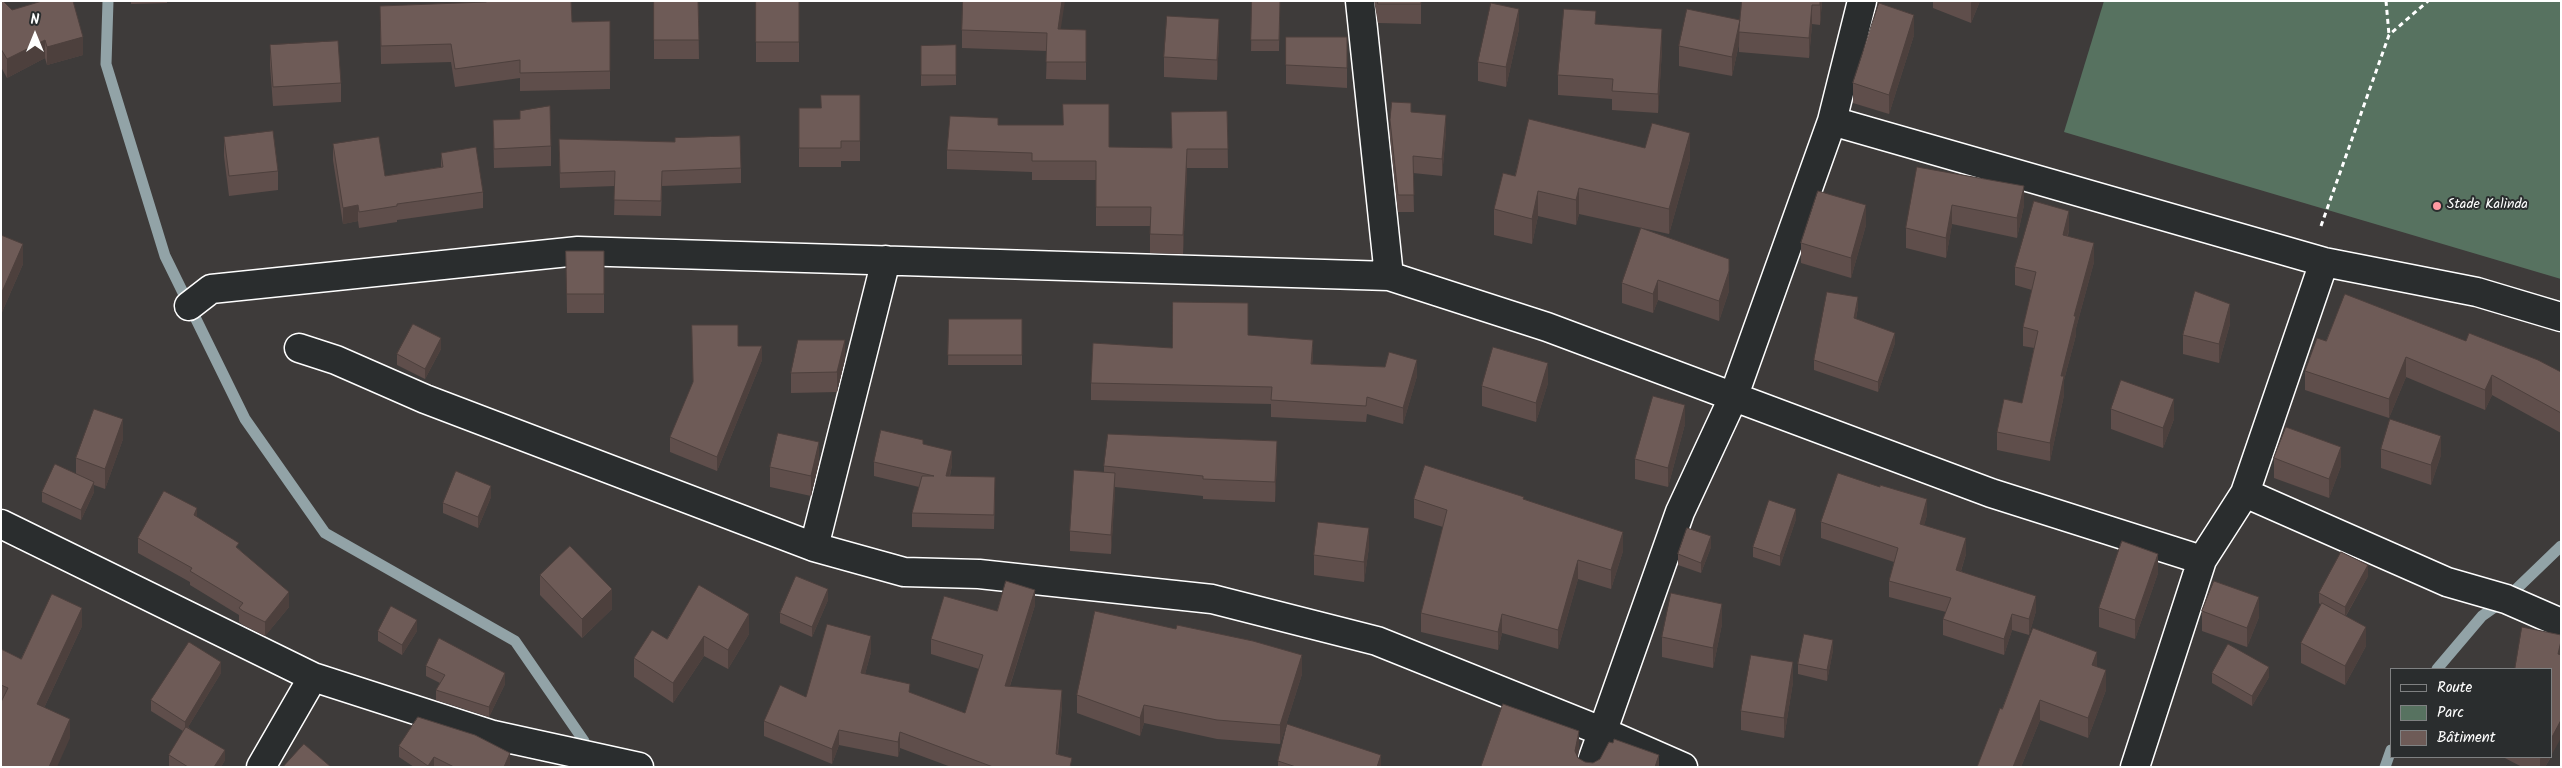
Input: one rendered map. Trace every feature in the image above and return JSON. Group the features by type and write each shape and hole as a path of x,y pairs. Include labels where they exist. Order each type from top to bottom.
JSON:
{"street":[{"path":"1360,1 1389,276"},
{"path":"1590,767 1601,731 1680,512 1734,398 1832,121 1862,1"},
{"path":"1832,121 2324,262 2477,292 2561,318"},
{"path":"189,306 211,289 578,251 1389,276 1547,327 1991,493 2202,560"},
{"path":"814,547 886,260"},
{"path":"2135,767 2202,560 2245,493 2324,262"},
{"path":"299,348 336,360 425,399 814,547 904,572 979,574 1212,599 1377,641 1601,731 1683,767"},
{"path":"2245,493 2447,582 2506,599 2561,622"},
{"path":"1,524 314,678 492,735 639,767"},
{"path":"261,767 314,678"}],"path":[{"path":"2324,262 2319,233 2389,35 2386,1"},
{"path":"2389,35 2428,1"}],"green space":[{"name":"Stade Kalinda","path":"2104,1 2561,1 2561,279 2064,132"}],"building":[{"path":"1,1 12,10 42,1 73,1 83,37 47,47 45,40 7,59 1,49"},
{"path":"486,1 571,1 572,22 610,21 610,71 520,73 520,60 455,69 451,44 381,46 380,6"},
{"path":"654,1 698,1 699,40 654,40"},
{"path":"756,1 799,1 799,42 756,42"},
{"path":"963,1 1062,1 1058,29 1086,30 1086,62 1046,62 1047,33 962,30"},
{"path":"1252,1 1280,1 1279,40 1251,40"},
{"path":"1378,1 1421,1 1421,4 1378,4"},
{"path":"1742,1 1820,1 1820,5 1812,5 1809,38 1739,32"},
{"path":"1491,3 1519,9 1506,67 1478,62"},
{"path":"1879,3 1914,15 1889,95 1853,83"},
{"path":"1564,9 1596,11 1595,24 1662,29 1658,94 1612,91 1613,79 1558,75"},
{"path":"1687,9 1740,20 1732,57 1679,46"},
{"path":"1167,16 1219,19 1217,60 1164,57"},
{"path":"1286,37 1347,37 1347,68 1286,65"},
{"path":"338,41 341,83 273,87 270,45"},
{"path":"956,45 956,75 921,75 921,46"},
{"path":"821,95 860,95 860,141 841,141 841,148 799,148 799,108 821,108"},
{"path":"1392,102 1411,103 1411,112 1446,115 1442,159 1413,156 1414,195 1398,195 1390,120"},
{"path":"1063,104 1109,104 1109,147 1172,148 1171,112 1227,111 1228,149 1187,149 1183,235 1150,234 1151,207 1096,207 1096,161 1032,161 1032,153 947,150 950,116 998,118 998,125 1063,125"},
{"path":"550,106 551,146 494,149 493,120 520,119 520,111"},
{"path":"1529,119 1645,148 1652,123 1690,133 1669,209 1579,188 1576,200 1538,191 1532,219 1494,209 1503,173 1515,176"},
{"path":"273,131 278,171 229,176 224,137"},
{"path":"740,136 741,168 662,171 661,201 614,200 615,171 560,173 559,139 675,142 675,138"},
{"path":"379,137 385,176 443,167 441,153 476,147 483,192 397,204 397,206 359,212 358,205 343,208 333,144"},
{"path":"1917,167 2024,186 2017,218 1952,205 1946,238 1906,228"},
{"path":"1818,191 1866,205 1851,258 1801,243"},
{"path":"2034,201 2069,211 2063,235 2094,243 2074,316 2076,316 2061,376 2064,376 2050,443 1997,432 2004,399 2022,403 2038,331 2023,327 2036,272 2015,267"},
{"path":"1641,228 1729,259 1729,271 1719,301 1658,280 1653,294 1622,283"},
{"path":"1,235 23,244 2,292 1,292"},
{"path":"566,251 604,251 604,294 567,294"},
{"path":"2195,291 2230,304 2219,344 2183,335"},
{"path":"1827,292 1858,297 1854,318 1895,333 1878,382 1814,360"},
{"path":"2345,294 2466,341 2469,333 2538,360 2561,372 2561,413 2492,375 2485,390 2406,357 2389,399 2305,371 2317,338 2326,341"},
{"path":"1173,302 1248,303 1248,335 1313,340 1311,364 1385,367 1389,352 1417,360 1403,408 1367,397 1366,406 1271,400 1272,387 1091,383 1093,343 1172,348"},
{"path":"949,319 1022,319 1022,355 948,355"},
{"path":"413,324 441,338 425,369 397,354"},
{"path":"692,325 738,325 738,346 762,346 717,457 670,437 693,382"},
{"path":"798,340 845,340 837,372 791,373"},
{"path":"1493,347 1548,363 1536,403 1482,386"},
{"path":"2121,380 2174,399 2163,428 2111,409"},
{"path":"1653,396 1685,405 1668,468 1635,459"},
{"path":"94,409 123,419 105,469 76,458"},
{"path":"2390,419 2441,436 2431,465 2381,449"},
{"path":"2286,427 2341,447 2329,479 2274,458"},
{"path":"881,430 923,440 923,444 952,451 946,476 995,477 994,515 912,513 922,476 934,476 874,462"},
{"path":"778,433 819,442 811,476 770,467"},
{"path":"1108,434 1277,441 1275,482 1203,479 1203,476 1104,466"},
{"path":"55,464 94,482 81,510 42,492"},
{"path":"1425,465 1623,532 1611,570 1578,560 1558,630 1502,614 1498,632 1421,613 1447,510 1414,499"},
{"path":"1074,470 1115,473 1111,535 1070,531"},
{"path":"456,471 491,486 478,517 443,503"},
{"path":"1838,473 1880,487 1880,485 1927,499 1920,524 1966,538 1956,570 2036,596 2029,619 2012,614 2004,639 1943,619 1951,598 1889,581 1898,548 1821,522"},
{"path":"164,491 197,508 194,515 239,543 236,547 289,592 265,622 243,611 239,608 243,603 190,571 192,568 138,538"},
{"path":"1769,500 1796,509 1780,556 1753,547"},
{"path":"1318,522 1369,528 1364,562 1314,555"},
{"path":"1687,528 1711,536 1701,563 1678,554"},
{"path":"2122,541 2158,554 2135,620 2099,608"},
{"path":"570,546 612,589 582,619 540,575"},
{"path":"2341,552 2368,565 2345,607 2319,593"},
{"path":"796,576 828,589 812,627 780,613"},
{"path":"1006,581 1035,590 1005,686 1062,690 1056,754 1072,758 1070,767 993,767 900,732 898,742 839,730 832,749 764,721 780,685 806,697 827,624 871,636 861,673 910,684 909,692 965,713 983,655 931,639 944,596 997,611"},
{"path":"2214,581 2259,597 2247,628 2202,611"},
{"path":"699,585 749,614 728,650 704,636 673,683 634,658 652,630 667,639"},
{"path":"1671,593 1722,604 1713,648 1662,637"},
{"path":"52,594 82,608 37,704 70,719 49,767 1,767 1,702 8,688 1,685 1,649 21,659"},
{"path":"2322,603 2366,627 2345,666 2301,643"},
{"path":"391,606 417,620 402,645 378,631"},
{"path":"1095,611 1176,629 1177,625 1253,641 1302,655 1280,725 1217,720 1144,705 1140,718 1077,695"},
{"path":"2522,627 2561,635 2558,654 2561,655 2561,720 2552,737 2552,668 2515,668"},
{"path":"2033,628 2097,652 2092,665 2106,670 2088,718 2040,700 2013,767 1977,767 2000,708 2002,709"},
{"path":"1804,634 1833,640 1827,670 1798,664"},
{"path":"439,638 505,673 489,707 436,690 445,675 426,666"},
{"path":"189,642 221,662 185,722 151,700"},
{"path":"2228,644 2269,667 2252,696 2212,673"},
{"path":"1751,655 1793,662 1784,718 1741,711"},
{"path":"1503,704 1579,731 1575,751 1578,758 1585,762 1593,763 1600,759 1609,742 1613,743 1614,739 1659,755 1655,767 1481,767"},
{"path":"418,717 475,735 510,753 504,767 454,767 434,757 428,766 399,746"},
{"path":"1287,724 1381,755 1377,767 1296,767 1278,761"},
{"path":"186,727 225,750 214,767 188,767 169,755"},
{"path":"304,744 331,767 283,767"}],"waterway":[{"path":"108,1 106,64 165,256 245,419 325,533 515,641 584,741"},
{"path":"2438,668 2482,616 2506,599 2561,546"},
{"path":"2385,767 2390,753"}],"place":[{"name":"Stade Kalinda","path":"2437,206"}]}
